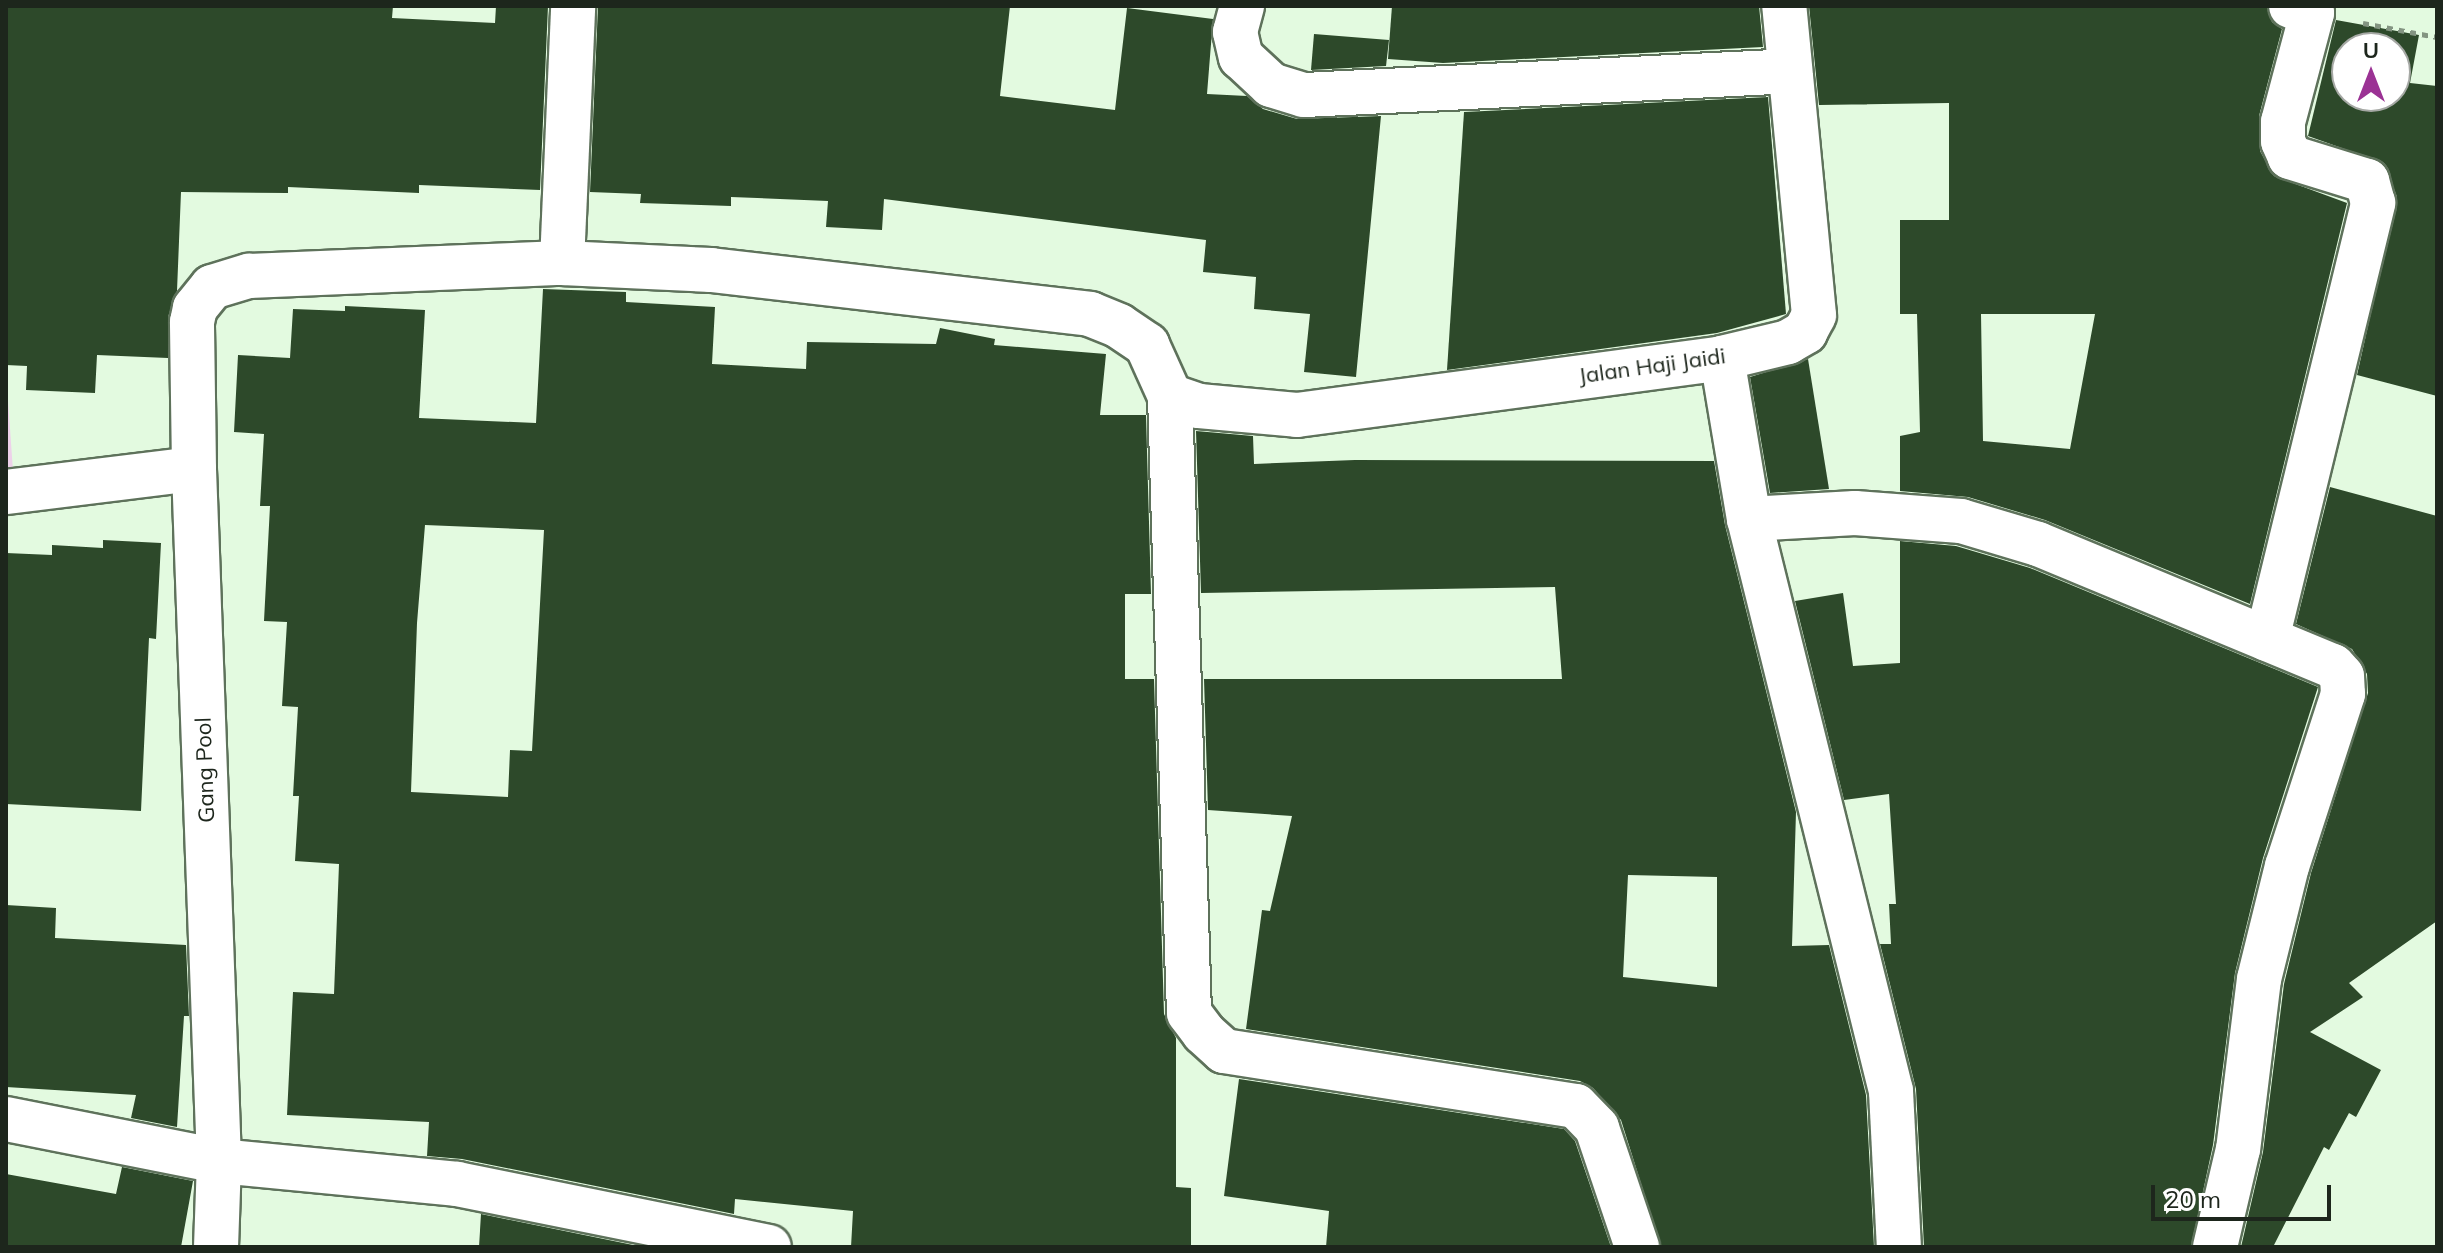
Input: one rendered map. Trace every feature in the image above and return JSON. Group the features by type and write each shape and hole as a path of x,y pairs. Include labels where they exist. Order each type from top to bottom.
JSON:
{"street":[{"path":"573,6 562,263 711,270 1090,314 1119,326 1147,345 1170,396 1189,1013 1204,1033 1224,1051 1576,1106 1597,1128 1637,1247"},
{"path":"1242,6 1235,32 1241,57 1271,85 1304,95 1790,71"},
{"name":"Jalan Haji Jaidi","path":"1170,396 1199,406 1297,415 1722,358 1788,342 1805,332 1814,315 1784,6"},
{"path":"2267,639 2373,203 2367,181 2290,157 2283,141 2283,122 2302,9"},
{"name":"Gang Pool","path":"216,1247 219,1161 194,469 192,322 202,296 229,279 562,263"},
{"path":"1722,358 1749,519 1891,1091 1899,1247"},
{"path":"6,492 194,469"},
{"path":"1749,519 1855,513 1961,521 2038,544 2333,666 2342,676 2343,694 2273,920 2259,979 2238,1149 2215,1247"},
{"path":"6,1119 219,1161 457,1184 769,1247"}],"path":[{"path":"2302,9 2437,37"}],"shaded area":[{"path":"6,372 13,471 6,471"}],"building":[{"path":"6,6 393,6 392,18 495,23 496,6 548,6 540,190 419,185 419,193 288,187 288,193 181,192 177,291 168,317 168,358 97,355 95,393 26,390 27,366 6,365"},
{"path":"598,6 1010,6 1000,96 1115,110 1127,8 1213,19 1207,94 1247,96 1263,109 1297,119 1381,116 1356,377 1304,372 1310,314 1254,309 1256,277 1203,272 1206,240 884,199 882,230 826,227 828,201 731,197 731,206 640,203 641,194 590,192"},
{"path":"1392,6 1759,6 1763,47 1443,63 1388,59"},
{"path":"1809,6 2267,6 2272,22 2282,29 2259,116 2260,151 2274,176 2347,203 2250,604 2045,520 1968,497 1900,491 1900,436 1920,432 1917,314 1900,314 1900,220 1949,220 1949,103 1819,105","holes":["1981,314 2095,314 2070,449 1983,441"]},
{"path":"2336,20 2402,32 2333,32"},
{"path":"1314,34 1389,40 1386,66 1311,70"},
{"path":"2411,34 2419,35 2411,78"},
{"path":"2331,41 2331,112 2411,112 2411,83 2437,86 2437,396 2357,375 2397,197 2384,163 2308,136"},
{"path":"1768,97 1786,314 1717,333 1447,370 1464,112"},
{"path":"543,289 626,292 626,302 715,307 712,364 806,369 807,342 936,344 940,328 995,339 994,345 1106,354 1100,415 1146,415 1151,594 1125,594 1125,679 1154,679 1164,1014 1176,1038 1176,1187 1191,1188 1191,1247 851,1247 853,1211 735,1199 734,1214 462,1159 427,1156 429,1122 287,1115 293,992 334,994 339,864 295,861 299,796 293,796 298,707 282,706 287,622 264,621 270,506 260,506 264,434 234,432 238,355 290,358 293,309 345,311 345,306 425,310 419,418 536,423","holes":["425,525 544,530 532,751 510,750 508,797 411,792 417,623"]},
{"path":"1808,359 1829,489 1770,493 1750,377"},
{"path":"1196,431 1253,436 1254,464 1355,460 1714,461 1725,525 1796,812 1792,946 1829,945 1866,1095 1874,1247 1661,1247 1621,1120 1593,1088 1580,1081 1246,1029 1262,910 1270,911 1292,816 1208,810 1204,679 1562,679 1555,587 1201,593","holes":["1628,875 1717,877 1717,987 1623,977"]},
{"path":"2330,487 2437,516 2437,921 2349,983 2363,997 2310,1032 2381,1070 2356,1117 2349,1113 2329,1150 2324,1147 2273,1247 2241,1247 2263,1152 2284,984 2311,873 2368,693 2367,674 2352,649 2296,624"},
{"path":"103,540 161,543 156,639 149,638 141,811 6,804 6,553 52,555 52,545 103,548"},
{"path":"1900,541 1956,546 2030,568 2318,687 2263,858 2235,973 2213,1145 2191,1247 1924,1247 1916,1089 1880,944 1891,944 1889,904 1896,904 1889,794 1844,800 1795,601 1843,593 1853,666 1900,663"},
{"path":"6,905 56,908 55,938 186,945 189,1016 184,1016 177,1127 131,1118 136,1095 6,1087"},
{"path":"1239,1079 1564,1129 1575,1141 1611,1247 1326,1247 1329,1211 1224,1196"},
{"path":"122,1167 193,1181 181,1247 6,1246 6,1174 116,1194"},
{"path":"481,1214 643,1247 479,1247"}]}
